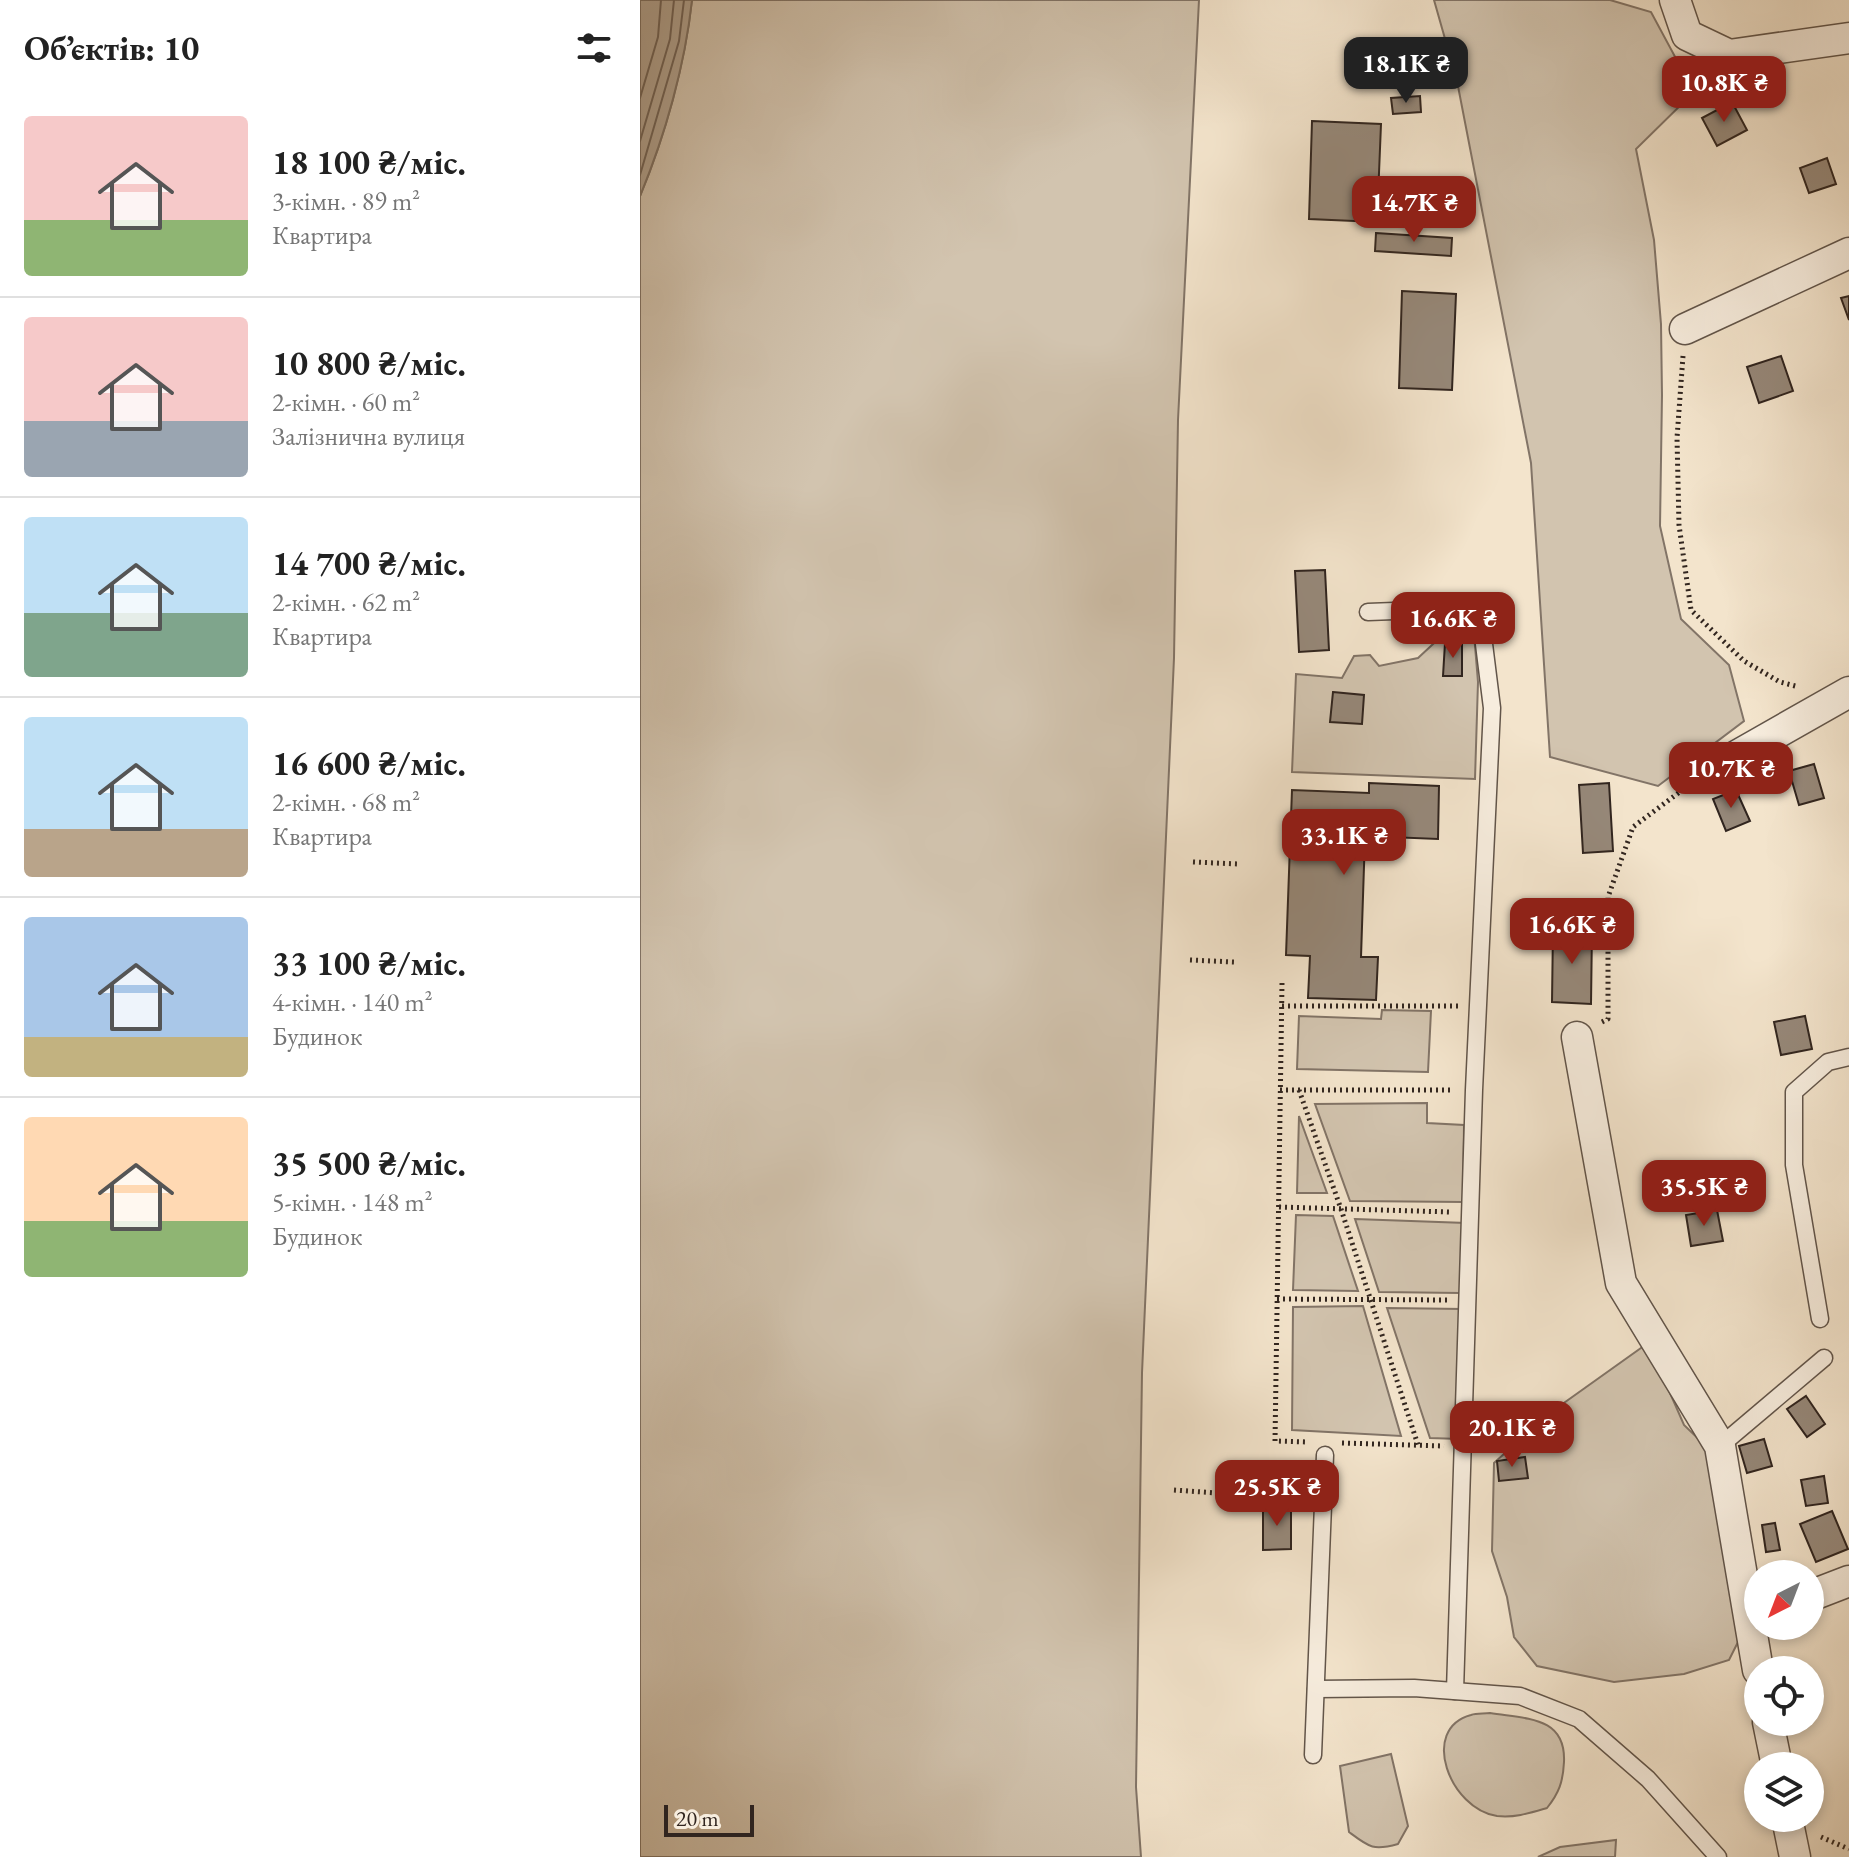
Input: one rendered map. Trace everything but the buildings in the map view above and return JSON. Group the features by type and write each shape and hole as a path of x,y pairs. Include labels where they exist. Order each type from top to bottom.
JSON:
{"street":[{"path":"1675,0 1687,35 1729,55 1849,38"},
{"path":"1685,329 1849,253"},
{"path":"1717,767 1844,695"},
{"path":"1577,1037 1621,1283 1720,1446 1744,1573"},
{"path":"1824,1591 1849,1581"},
{"path":"1790,1832 1795,1857"}],"lane":[{"path":"1368,612 1447,609 1469,615 1483,636 1492,708 1474,1090 1455,1691"},
{"path":"1820,1319 1794,1165 1794,1092 1828,1062 1849,1057"},
{"path":"1720,1446 1824,1358"},
{"path":"1313,1755 1324,1449"},
{"path":"1316,1689 1414,1688 1520,1696 1579,1719 1648,1779 1718,1857"}],"path":[{"path":"1685,329 1677,438 1679,525 1691,610 1744,661 1780,682 1844,695"},
{"path":"1577,1037 1608,1019 1608,897 1633,827 1683,788 1717,767"},
{"path":"1193,862 1238,864"},
{"path":"1190,960 1234,962"},
{"path":"1282,983 1275,1441 1324,1449"},
{"path":"1282,1006 1480,1006"},
{"path":"1280,1090 1474,1090"},
{"path":"1299,1090 1418,1445"},
{"path":"1279,1207 1471,1213"},
{"path":"1277,1299 1468,1300"},
{"path":"1339,1443 1465,1446"},
{"path":"1174,1490 1217,1493"}],"shaded area":[{"path":"692,0 1199,0 1178,420 1174,658 1142,1373 1136,1787 1141,1857 640,1857 640,196 673,100"},
{"path":"1434,0 1610,0 1651,12 1694,92 1636,149 1654,240 1661,324 1660,526 1681,619 1729,665 1744,721 1658,786 1550,757 1531,463 1457,81"},
{"path":"1446,632 1474,634 1478,682 1475,779 1292,772 1296,674 1342,678 1354,656 1370,655 1379,666 1418,658"},
{"path":"1382,1010 1431,1011 1428,1072 1297,1069 1299,1016 1381,1019"},
{"path":"1427,1103 1427,1123 1464,1125 1463,1202 1350,1201 1315,1104"},
{"path":"1299,1116 1327,1193 1297,1193"},
{"path":"1296,1215 1333,1216 1358,1291 1293,1290"},
{"path":"1355,1219 1466,1223 1460,1293 1379,1292"},
{"path":"1363,1306 1401,1436 1292,1430 1293,1307"},
{"path":"1387,1308 1463,1309 1460,1439 1430,1438"},
{"path":"1648,1343 1684,1425 1712,1452 1738,1642 1729,1660 1684,1674 1614,1682 1537,1666 1514,1637 1507,1597 1492,1551 1494,1463 1547,1415"},
{"path":"1490,1713 1541,1722 1558,1736 1563,1747 1563,1776 1547,1808 1516,1816 1497,1816 1480,1810 1454,1785 1444,1751 1447,1736 1455,1723 1471,1715"},
{"path":"1391,1754 1408,1826 1398,1844 1377,1847 1349,1832 1340,1766"},
{"path":"1616,1840 1615,1857 1538,1857 1560,1847"}],"water":[{"path":"640,0 692,0 673,100 640,196"}]}
